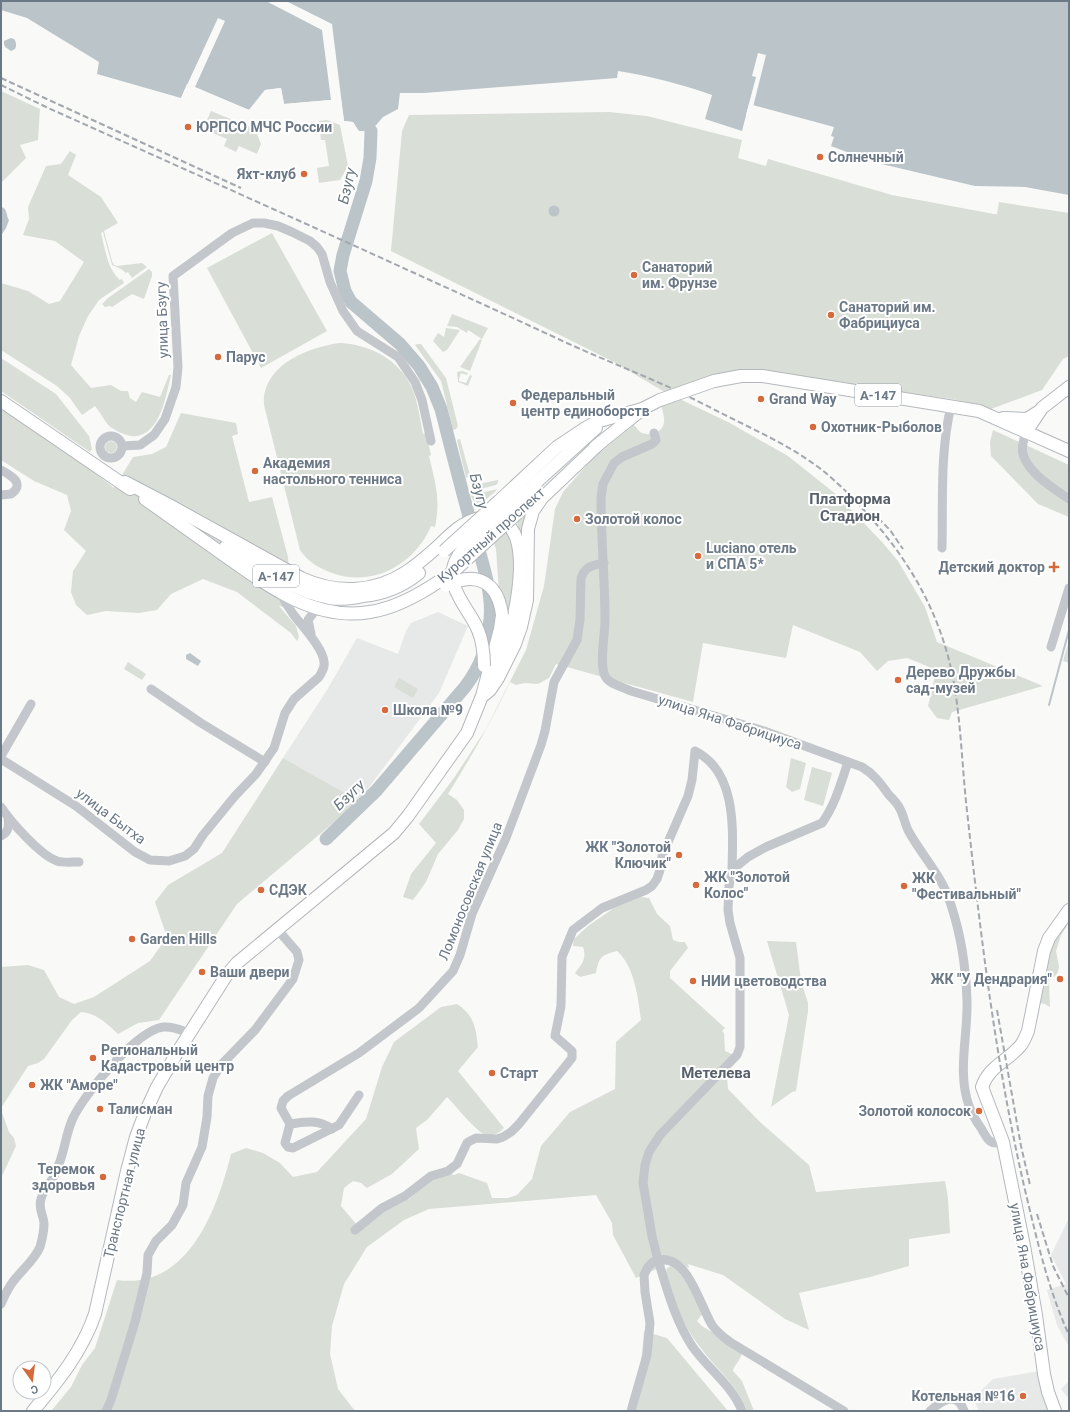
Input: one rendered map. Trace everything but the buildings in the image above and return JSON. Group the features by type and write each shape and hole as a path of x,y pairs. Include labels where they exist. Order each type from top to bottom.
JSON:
{"main road":[{"name":"Курортный проспект","path":"1,401 100,461 121,481 248,572 295,600 334,612 363,613 392,608 442,584 507,508 540,462 570,438 596,422 642,409 660,400 714,381 741,376 762,376 797,383 979,411 994,416 1069,451"},
{"path":"1026,432 1046,404 1069,387"},
{"name":"Курортный проспект","path":"121,481 276,576 303,589 331,598 344,599 368,596 392,589 411,579 444,551 507,508 561,475 642,409"},
{"path":"994,416 1027,419 1039,412"},
{"name":"А-147","path":"483,697 498,678 517,638 523,620 528,587 528,529 533,511 542,498 601,442"},
{"name":"А-147","path":"121,481 182,512 301,578 332,589 366,588 388,582 419,563 450,534 463,525 485,516 498,518 504,521 512,528 518,541 520,558 519,587 517,603 504,649 483,697"},
{"name":"А-147","path":"483,697 480,685 484,666 482,638 473,619 454,587 452,575 456,560 464,549 507,508"},
{"name":"А-147","path":"442,584 468,579 480,581 495,592 501,603 502,615 500,629 483,697"},
{"name":"Транспортная улица","path":"32,1411 62,1376 88,1333 95,1314 136,1137 157,1087 189,1034 226,976 237,963 394,833 408,816 467,733 483,697"},
{"name":"улица Яна Фабрициуса","path":"1055,1411 1048,1392 1044,1374 1036,1315 1024,1246 1003,1142 982,1087 990,1071 1015,1051 1024,1040 1028,1031 1044,951 1049,938 1069,910"}],"street":[{"name":"улица Бзугу","path":"123,446 140,445 154,435 165,419 176,387 178,366 173,276 232,233 253,223 264,223 278,226 292,232 317,247 322,254 330,282 343,311 357,331 398,357 415,382 422,400 431,441"},
{"path":"942,548 943,459 945,435 951,406"},
{"path":"1026,432 1023,452 1032,470 1040,479 1069,498"},
{"path":"604,563 601,505 604,484 614,464 622,457 652,444 656,440 654,433"},
{"path":"116,436 123,446 122,452 118,456 100,461 100,446 104,438 116,436"},
{"path":"1,470 14,478 18,484 15,492 1,495"},
{"name":"улица Яна Фабрициуса","path":"604,563 605,622 602,650 604,674 607,679 631,691 764,731 862,767 870,772 883,786 900,808 908,830 940,879 948,896 956,923 967,1007 963,1067 964,1082 969,1105 989,1140 996,1144 1003,1142"},
{"name":"Ломоносовская улица","path":"290,1124 281,1108 283,1102 288,1096 359,1053 419,1008 453,971 458,963 472,914 506,838 545,731 554,682 577,640 580,620 581,578 586,568 604,563"},
{"path":"1051,647 1069,588"},
{"name":"улица Бытха","path":"31,704 1,758 76,806 135,852 150,860 169,861 185,856 194,849 203,835 265,762 274,748 285,713 294,699 319,677 322,672 324,662 323,656 312,637 292,613 280,592"},
{"path":"312,637 308,620 314,612 321,609"},
{"path":"151,689 201,723 265,762"},
{"path":"355,1230 382,1208 405,1196 431,1176 448,1171 457,1164 464,1147 470,1141 476,1138 497,1139 510,1132 519,1124 572,1058 572,1051 555,1036 561,1006 562,957 567,942 573,930 602,908 646,890 652,886 657,879 662,856 688,796 692,780 695,751 712,763 722,778 732,817 732,870 729,886 728,910 730,923 740,958 740,1048 737,1055 660,1135 649,1152 644,1165 643,1183 652,1236 658,1260 681,1328 692,1347 736,1398 742,1411"},
{"path":"732,870 748,857 766,847 822,823 841,784 848,762"},
{"path":"1,807 8,818 38,848 54,860 79,862"},
{"path":"1,836 7,832 9,827 8,818"},
{"path":"106,1411 111,1400 135,1322 147,1273 148,1255 156,1241 172,1225 183,1205 186,1183 202,1147 207,1117 208,1096 213,1078 221,1065 255,1030 293,979 298,960 297,952 277,929"},
{"path":"1,1304 14,1279 29,1263 40,1246 44,1222 40,1210 41,1199 45,1188 53,1178 64,1151 68,1133 74,1117 86,1098 117,1059 134,1043 151,1031 163,1027 173,1027 189,1034"},
{"path":"332,1129 325,1124 311,1121 290,1124 286,1143 288,1147 293,1148 332,1129 339,1125 359,1095"},
{"path":"631,1411 647,1355 650,1322 644,1275 652,1262 658,1260 668,1260 676,1264 683,1271 690,1280 712,1325 720,1335 844,1411"},
{"path":"930,1411 940,1402 952,1399 956,1400 961,1405 964,1411"}],"shaded area":[{"path":"1,1 1069,1 1069,195 1025,187 975,186 873,162 831,146 834,137 831,136 834,127 749,104 742,131 705,119 712,95 689,87 642,75 618,71 617,78 424,93 400,93 398,109 383,117 371,131 359,131 353,122 344,121 341,99 284,104 281,88 265,90 249,110 187,84 181,98 97,74 99,62 27,18 1,10"},
{"path":"11,38 15,40 16,45 15,49 11,51 4,45 4,41"},
{"path":"1,91 40,109 38,140 20,145 26,158 1,183"},
{"path":"211,111 255,129 261,144 257,154 239,146 236,152 224,146 227,139 203,129"},
{"path":"609,112 647,116 742,140 738,158 766,166 768,159 892,195 994,214 997,214 999,202 1069,213 1069,356 1063,359 1042,390 988,410 975,404 952,399 768,373 755,369 705,379 669,394 728,422 788,456 837,495 898,561 925,607 937,642 1043,686 952,712 949,720 937,718 928,706 935,676 927,666 907,658 888,661 877,671 860,652 793,625 786,658 703,643 693,702 556,664 549,678 538,684 525,683 516,685 510,682 481,739 448,794 457,800 464,810 464,819 458,830 438,854 426,882 413,900 403,897 411,874 436,843 419,824 454,778 486,729 526,650 544,586 555,509 563,492 593,458 634,425 640,432 651,434 658,432 664,423 661,404 668,394 614,362 391,251 402,131 409,115"},
{"path":"327,120 340,125 348,166 340,180 319,183 317,168 329,166 325,140 321,140 319,121"},
{"path":"70,151 76,155 68,175 101,197 118,223 104,231 114,265 117,266 142,263 147,267 132,278 128,272 126,273 112,265 103,232 101,233 109,264 119,280 122,279 124,283 99,300 88,316 79,336 71,365 91,388 111,385 121,391 128,391 130,398 136,402 142,392 160,397 169,375 171,375 160,414 149,431 141,435 131,436 111,428 95,406 82,415 70,398 57,386 1,350 1,283 28,291 49,304 60,301 84,262 55,241 23,235 29,219 28,207 46,166 61,164"},
{"path":"552,206 556,206 558,207 558,215 552,216 549,213 549,209"},
{"path":"2,207 5,210 9,220 2,234 1,208"},
{"path":"272,233 327,331 261,368 207,268"},
{"path":"149,269 152,272 152,276 144,299 132,294 112,307 105,307 102,304 108,298"},
{"path":"452,314 488,328 482,339 468,330 467,333 457,327 447,326"},
{"path":"446,328 460,330 447,350 443,352 433,341 438,333 444,337"},
{"path":"480,339 482,340 470,371 460,367"},
{"path":"339,343 361,346 382,355 391,361 406,378 416,399 423,434 426,433 431,455 429,456 437,499 437,517 435,527 431,526 424,540 415,551 403,562 391,569 377,575 363,577 347,577 327,571 310,561 300,550 264,405 265,391 270,379 278,369 301,354 327,345"},
{"path":"421,344 446,378 458,426 456,429 453,430 441,381 415,345"},
{"path":"1,358 56,394 89,436 92,449 90,452 1,391"},
{"path":"462,371 468,373 467,375 461,373 459,381 466,383 470,375 472,376 468,386 458,382 457,372"},
{"path":"1,405 58,444 114,488 133,457 152,454 166,447 181,413 236,423 238,434 232,436 249,502 272,497 288,557 291,609 279,606 296,626 299,637 297,641 291,633 237,592 203,579 171,594 157,610 139,613 106,611 87,615 76,605 71,592 73,571 86,551 64,530 71,511 67,495 34,481 1,460"},
{"path":"993,430 1069,465 1069,517 1038,504 991,456 990,442"},
{"path":"460,439 470,475 466,478 457,440"},
{"path":"109,441 113,441 117,447 113,453 109,453 105,449 105,445"},
{"path":"498,480 496,485 472,491 471,488 474,485"},
{"path":"498,489 484,501 480,502 473,500 471,495"},
{"path":"531,508 522,540 517,522"},
{"path":"506,528 513,550 515,589 505,632 499,592 496,549 493,541"},
{"path":"438,612 468,626 439,693 359,801 283,758 327,690 357,638 398,654 406,631 411,623"},
{"path":"1069,641 1069,663 1063,661"},
{"path":"190,653 201,661 198,666 186,659 186,655"},
{"path":"128,662 146,674 142,680 124,669"},
{"path":"399,678 418,689 413,698 394,687"},
{"path":"283,758 359,801 237,904 159,1020 138,1023 118,1034 106,1023 92,1014 81,1012 72,1020 44,1059 38,1063 28,1066 1,1108 1,967 28,965 44,970 59,997 74,1004 94,997 150,961 167,937 155,902 168,885 222,853"},
{"path":"791,758 806,763 800,789 792,792 786,787"},
{"path":"812,767 832,773 823,806 804,800"},
{"path":"641,897 649,898 657,914 670,926 673,940 685,942 688,948 670,971 670,978 725,1028 722,1031 724,1033 725,1051 734,1055 726,1063 728,1089 759,1121 809,1165 816,1192 945,1181 948,1198 950,1233 909,1239 909,1266 870,1277 799,1293 809,1330 785,1319 723,1275 688,1264 688,1268 682,1263 675,1261 636,1278 613,1235 612,1223 596,1195 429,1209 404,1220 367,1247 344,1284 332,1326 330,1354 338,1389 355,1411 51,1411 71,1387 82,1365 95,1348 117,1280 142,1280 163,1272 181,1259 195,1242 207,1221 217,1199 231,1154 246,1148 263,1153 280,1163 293,1177 317,1172 366,1119 382,1067 394,1042 441,1007 457,1004 471,1017 475,1028 478,1047 458,1071 504,1128 495,1134 484,1134 471,1123 447,1097 427,1120 416,1128 419,1149 392,1174 367,1188 361,1183 353,1181 344,1188 341,1206 357,1225 409,1199 432,1179 459,1173 487,1183 492,1198 508,1198 517,1195 532,1179 541,1146 570,1112 615,1089 616,1042 641,1020 635,983 628,965 617,951 607,954 600,960 596,973 580,977 575,973 583,961 584,951 583,947 573,946 574,939 588,926 614,908"},
{"path":"1066,925 1067,926 1061,935 1056,951 1059,967 1058,972 1049,981 1050,1007 1040,1003 1046,969 1053,944"},
{"path":"767,941 796,942 801,981 808,1003 796,1091 792,1092 771,1107 789,1015"},
{"path":"1,1110 9,1132 14,1138 16,1146 1,1178"},
{"path":"1069,1218 1069,1347 1057,1325 1047,1290 1066,1284 1051,1255"},
{"path":"671,1266 676,1269 685,1280 703,1313 697,1321 702,1326 743,1351 733,1371 742,1381 754,1411 747,1411 738,1393 693,1338 683,1320 666,1272 667,1268"},
{"path":"644,1331 667,1338 728,1411 627,1411 641,1364"},
{"path":"1040,1371 1050,1411 979,1411 973,1398 993,1379"},
{"path":"1069,1381 1069,1399 1061,1389"}],"pier":[{"path":"266,1 286,1 332,24 344,121 353,122 359,133 352,124 342,122 339,101 284,106 282,104 280,90 266,92 249,112 188,86 183,99 181,98 218,18 225,21 195,87 249,110 265,90 281,88 284,104 331,100 322,30"},
{"path":"758,53 766,55 753,107 750,106 748,116 746,115 756,77 752,76"}],"waterway":[{"name":"Бзугу","path":"326,839 376,791 471,679 483,655 488,638 490,619 490,597 488,585 441,409 432,387 419,366 400,344 351,302 345,291 340,271 343,255 366,181 370,158 371,131"},
{"path":"1049,705 1069,630"}],"railway":[{"path":"1,78 241,188"},
{"path":"1,85 46,107 567,343 673,389 753,429 789,448 822,470 847,492 878,526 907,565 930,607 940,630 953,678 960,727 967,811 990,1001 1006,1096 1025,1190 1039,1246 1055,1300 1069,1335"},
{"path":"878,518 890,530 903,549"},
{"path":"997,1010 1021,1146 1030,1185"},
{"path":"1037,1214 1053,1266 1069,1298"}],"place":[{"name":"ЮРПСО МЧС России","path":"188,127"},
{"name":"Солнечный","path":"820,157"},
{"name":"Яхт-клуб","path":"304,174"},
{"name":"Санаторий им. Фрунзе","path":"634,275"},
{"name":"Санаторий им. Фабрициуса","path":"831,315"},
{"name":"Парус","path":"218,357"},
{"name":"Grand Way","path":"761,399"},
{"name":"Федеральный центр единоборств","path":"513,403"},
{"name":"Охотник-Рыболов","path":"813,427"},
{"name":"Академия настольного тенниса","path":"255,471"},
{"name":"Золотой колос","path":"577,519"},
{"name":"Luciano отель и СПА 5*","path":"698,556"},
{"name":"Детский доктор","path":"1054,567"},
{"name":"Дерево Дружбы сад-музей","path":"898,680"},
{"name":"Школа №9","path":"385,710"},
{"name":"ЖК \"Золотой Ключик\"","path":"679,855"},
{"name":"ЖК \"Золотой Колос\"","path":"696,885"},
{"name":"ЖК \"Фестивальный\"","path":"904,886"},
{"name":"СДЭК","path":"261,890"},
{"name":"Garden Hills","path":"132,939"},
{"name":"Ваши двери","path":"202,972"},
{"name":"ЖК \"У Дендрария\"","path":"1060,979"},
{"name":"НИИ цветоводства","path":"693,981"},
{"name":"Региональный Кадастровый центр","path":"93,1058"},
{"name":"Старт","path":"492,1073"},
{"name":"ЖК \"Аморе\"","path":"32,1085"},
{"name":"Талисман","path":"100,1109"},
{"name":"Золотой колосок","path":"979,1111"},
{"name":"Теремок здоровья","path":"103,1177"},
{"name":"Котельная №16","path":"1023,1396"}],"district":[{"name":"Платформа Стадион","path":"850,508"},
{"name":"Метелева","path":"716,1073"}]}
